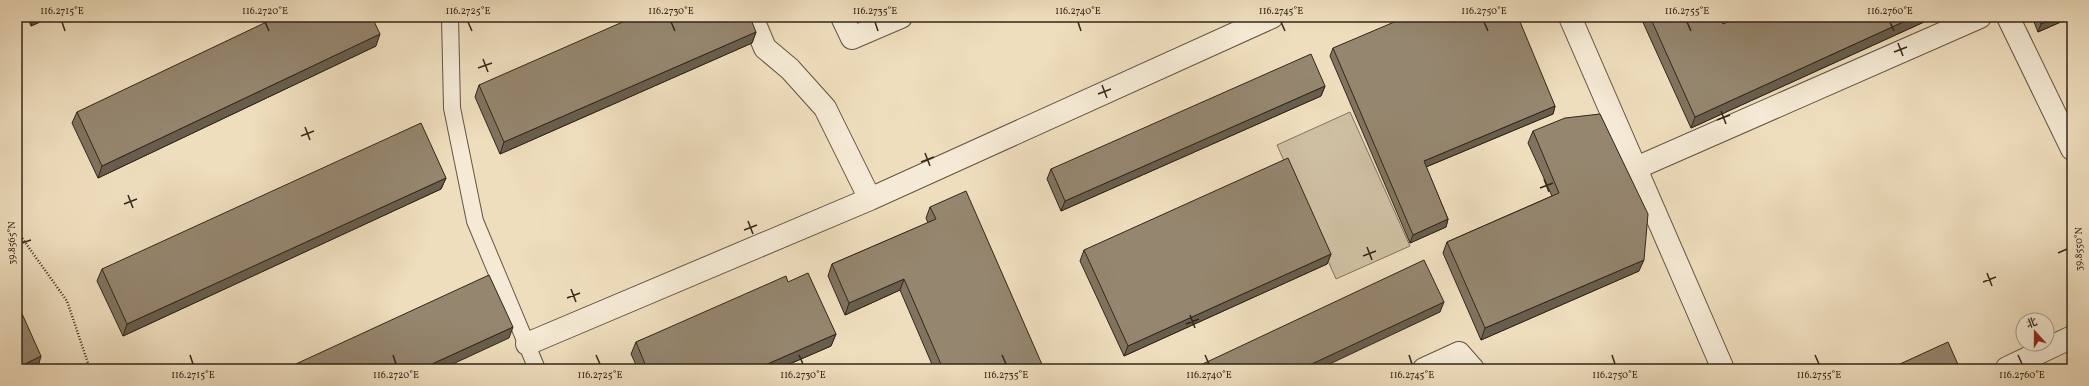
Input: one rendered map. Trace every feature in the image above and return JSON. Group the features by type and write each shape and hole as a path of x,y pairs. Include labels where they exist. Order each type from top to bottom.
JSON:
{"street":[{"path":"752,17 765,48 790,69 825,108 870,199"},
{"path":"842,17 852,38 901,17"},
{"path":"527,344 870,199 1272,17"},
{"path":"1570,17 1723,369"},
{"path":"1636,168 1980,17"},
{"path":"2008,17 2072,149"},
{"path":"2008,368 2072,337"},
{"path":"1424,369 1462,364"}],"lane":[{"path":"450,17 452,108 475,221 538,369"}],"path":[{"path":"17,231 67,301 90,369"}],"shaded area":[{"path":"1350,112 1410,246 1336,279 1277,145"}],"building":[{"path":"277,17 372,17 380,34 102,166 77,112"},
{"path":"634,17 750,17 756,32 504,142 479,85"},
{"path":"1406,17 1518,17 1555,106 1424,161 1448,219 1413,235 1333,48"},
{"path":"1650,17 1719,17 1723,24 1739,17 1914,17 1695,117"},
{"path":"2038,17 2057,17 2041,24"},
{"path":"1311,54 1325,86 1065,201 1051,169"},
{"path":"1600,114 1648,214 1644,260 1485,328 1447,242 1559,193 1533,131 1565,118"},
{"path":"421,123 446,178 127,324 102,269"},
{"path":"1288,158 1331,254 1128,346 1084,250"},
{"path":"966,191 1044,369 943,369 904,279 849,303 832,264 936,219 930,207"},
{"path":"1424,260 1444,302 1301,369 1192,369"},
{"path":"808,273 836,334 756,369 647,369 636,342 786,276 788,282"},
{"path":"489,275 513,327 421,369 285,369"},
{"path":"17,307 19,307 41,356 17,368"},
{"path":"1948,342 1960,369 1889,369"}]}
